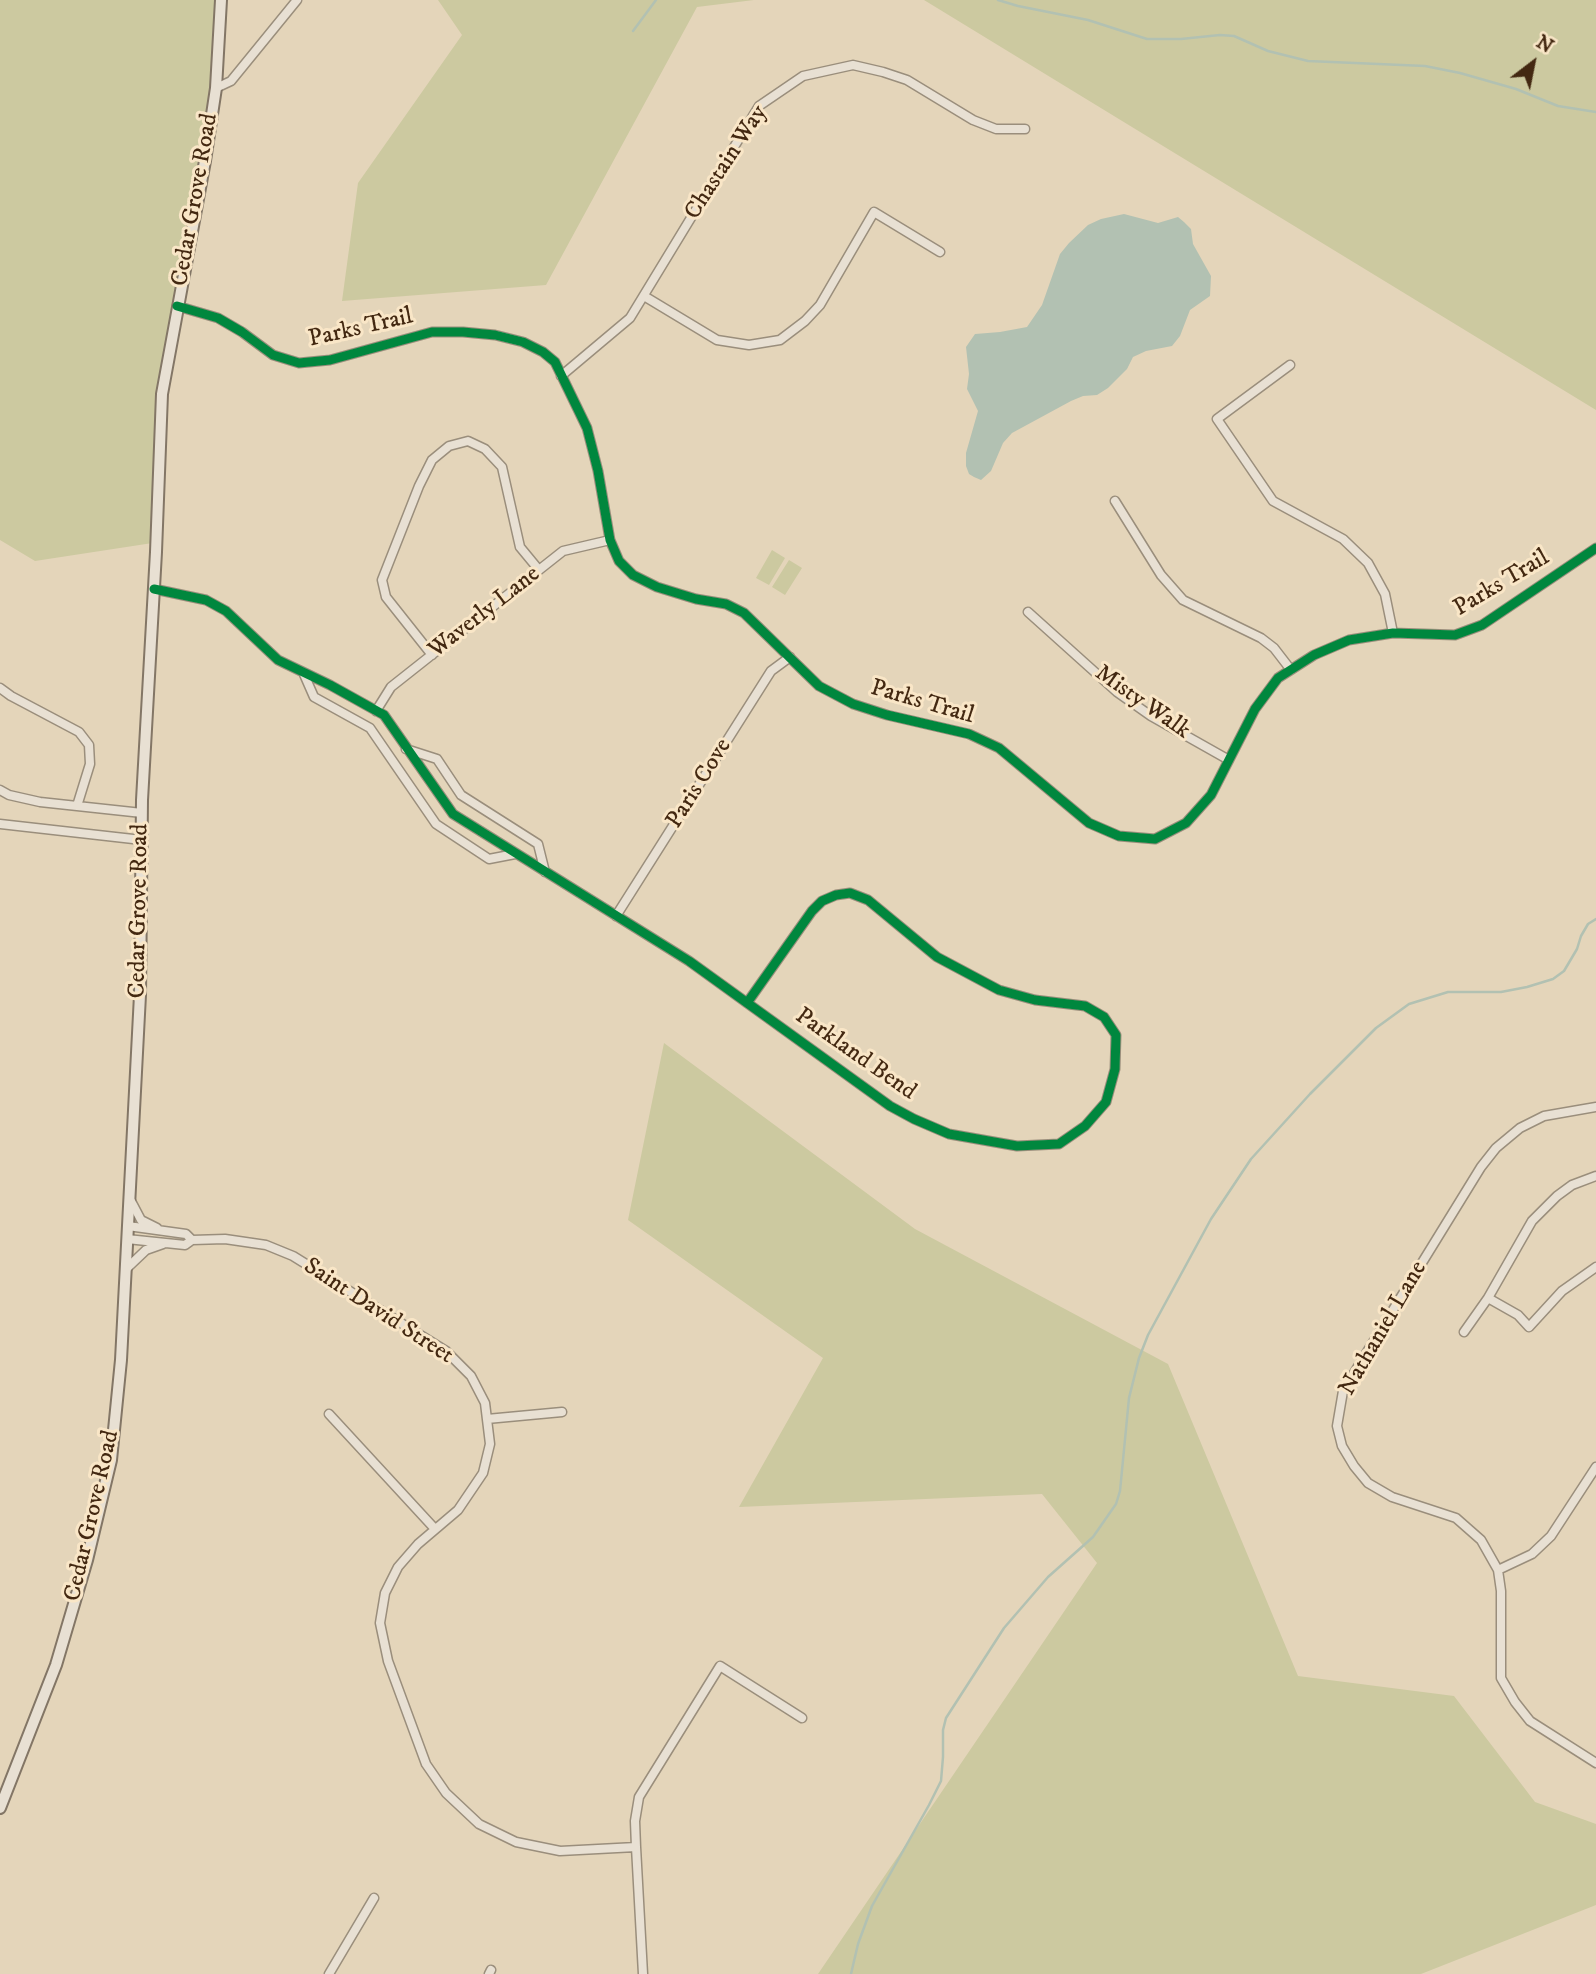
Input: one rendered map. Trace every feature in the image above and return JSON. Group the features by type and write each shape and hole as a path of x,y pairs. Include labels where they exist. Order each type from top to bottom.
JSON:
{"main road":[{"name":"Cedar Grove Road","path":"0,1808 56,1665 87,1560 111,1460 121,1360 140,995 142,813 162,394 205,161 215,88 221,0"}],"street":[{"path":"215,88 231,81 297,0"},
{"name":"Chastain Way","path":"561,376 630,318 759,106 803,76 853,65 883,72 907,80 972,120 996,128 1025,129"},
{"path":"644,296 717,340 749,345 780,340 805,321 820,305 874,212 940,252"},
{"name":"Parks Trail","path":"177,306 218,318 273,355 299,363 330,360 432,332 463,331 495,335 544,352 555,362 587,428 598,471 610,540 619,561 633,575 657,587 696,599 726,604 744,612 819,685 853,704 887,715 969,734 999,748 1089,823 1119,836 1155,839 1186,823 1211,795 1255,709 1278,678 1314,655 1349,640 1393,633 1455,635 1482,625 1596,548"},
{"path":"1290,365 1217,419 1273,501 1343,539 1368,563 1385,594 1393,633"},
{"path":"432,655 386,597 382,580 432,460 449,446 468,441 485,449 502,467 520,547 539,570"},
{"path":"1115,501 1161,575 1183,600 1261,638 1274,648 1291,670"},
{"name":"Waverly Lane","path":"376,711 391,687 563,551 610,540"},
{"name":"Parkland Bend","path":"154,589 206,600 226,611 278,660 384,715 453,814 689,961 747,1003 890,1106 914,1119 949,1134 1017,1146 1059,1144 1085,1126 1106,1102 1115,1069 1116,1035 1104,1017 1085,1006 1035,1000 999,990 937,957 868,900 850,893 822,901 812,911 747,1003"},
{"name":"Misty Walk","path":"1028,612 1117,692 1151,716 1229,760"},
{"name":"Paris Cove","path":"616,916 771,671 790,657"},
{"name":"Parkland Bend","path":"303,672 314,697 370,729 436,824 489,859 515,854"},
{"path":"0,688 79,732 89,745 90,764 77,806"},
{"path":"406,749 437,759 461,795 538,844 545,872"},
{"path":"0,790 9,795 40,802 142,813"},
{"path":"0,824 142,840"},
{"name":"Nathaniel Lane","path":"1596,1107 1544,1116 1520,1128 1496,1147 1343,1391 1337,1426 1342,1446 1368,1483 1392,1497 1456,1518 1481,1540 1498,1570 1502,1591 1501,1678 1530,1721 1596,1763"},
{"path":"1464,1332 1488,1298 1532,1221 1572,1185 1596,1176"},
{"path":"129,1198 141,1220 166,1232"},
{"name":"Saint David Street","path":"128,1226 186,1234 192,1240"},
{"name":"Saint David Street","path":"127,1240 185,1245 192,1240 225,1239 266,1245 305,1264 446,1351 471,1376 485,1403 490,1444 483,1472 458,1510 398,1567 385,1593 380,1623 388,1661 426,1764 446,1793 478,1824 516,1842 560,1852 636,1847"},
{"path":"126,1269 146,1250 165,1243"},
{"path":"1488,1298 1518,1315 1529,1327 1562,1291 1596,1267"},
{"path":"487,1419 562,1412"},
{"path":"329,1414 435,1529"},
{"path":"1498,1570 1532,1554 1551,1536 1596,1467"},
{"path":"643,1974 635,1821 639,1797 720,1666 802,1718"},
{"path":"329,1974 374,1898"}],"shaded area":[{"path":"0,0 227,0 227,18 168,375 159,542 35,561 0,540"},
{"path":"438,0 754,0 697,7 546,285 342,301 358,183 462,35"},
{"path":"924,0 1596,0 1596,410 1168,149"},
{"path":"1124,214 1158,223 1178,217 1184,222 1191,229 1193,244 1211,276 1210,296 1190,310 1180,336 1172,346 1146,351 1133,357 1127,369 1097,395 1083,396 1071,401 1012,433 1003,443 991,471 981,480 974,477 969,474 966,466 966,453 978,411 967,389 969,374 966,347 975,334 1027,327 1042,305 1060,254 1069,243 1088,225"},
{"path":"772,550 785,558 769,585 756,578"},
{"path":"789,560 802,568 785,595 772,587"},
{"path":"664,1043 915,1229 1168,1364 1298,1676 1454,1696 1535,1802 1596,1824 1596,1905 1421,1974 818,1974 1097,1563 1042,1494 739,1507 823,1358 628,1220"}],"waterway":[{"path":"633,31 656,0"},
{"path":"998,0 1088,20 1147,39 1234,36 1268,51 1308,61 1425,66 1516,89 1558,106 1596,112"},
{"path":"851,1974 858,1944 872,1906 941,1781 946,1718 1004,1628 1048,1577 1093,1537 1116,1504 1120,1491 1129,1398 1139,1358 1148,1335 1211,1219 1251,1159 1310,1094 1376,1028 1409,1004 1448,992 1501,992 1553,979 1564,971 1588,924 1596,919"}],"cycle path":[{"path":"177,306 218,318 273,355 299,363 330,360 432,332 495,335 523,342 543,352 555,362 587,428 598,471 610,540 619,561 633,575 657,587 696,599 726,604 744,613 819,686 853,704 887,715 969,734 999,748 1089,823 1119,836 1155,839 1186,823 1211,795 1255,709 1278,678 1314,655 1349,640 1393,633 1455,635 1482,625 1596,548"},
{"path":"154,589 206,600 226,611 278,660 384,715 453,814 689,961 890,1106 914,1119 949,1134 1017,1146 1059,1144 1085,1126 1106,1102 1115,1069 1116,1035 1104,1017 1085,1006 1035,1000 999,990 937,957 868,900 850,893 822,901 812,911 747,1003"}]}
